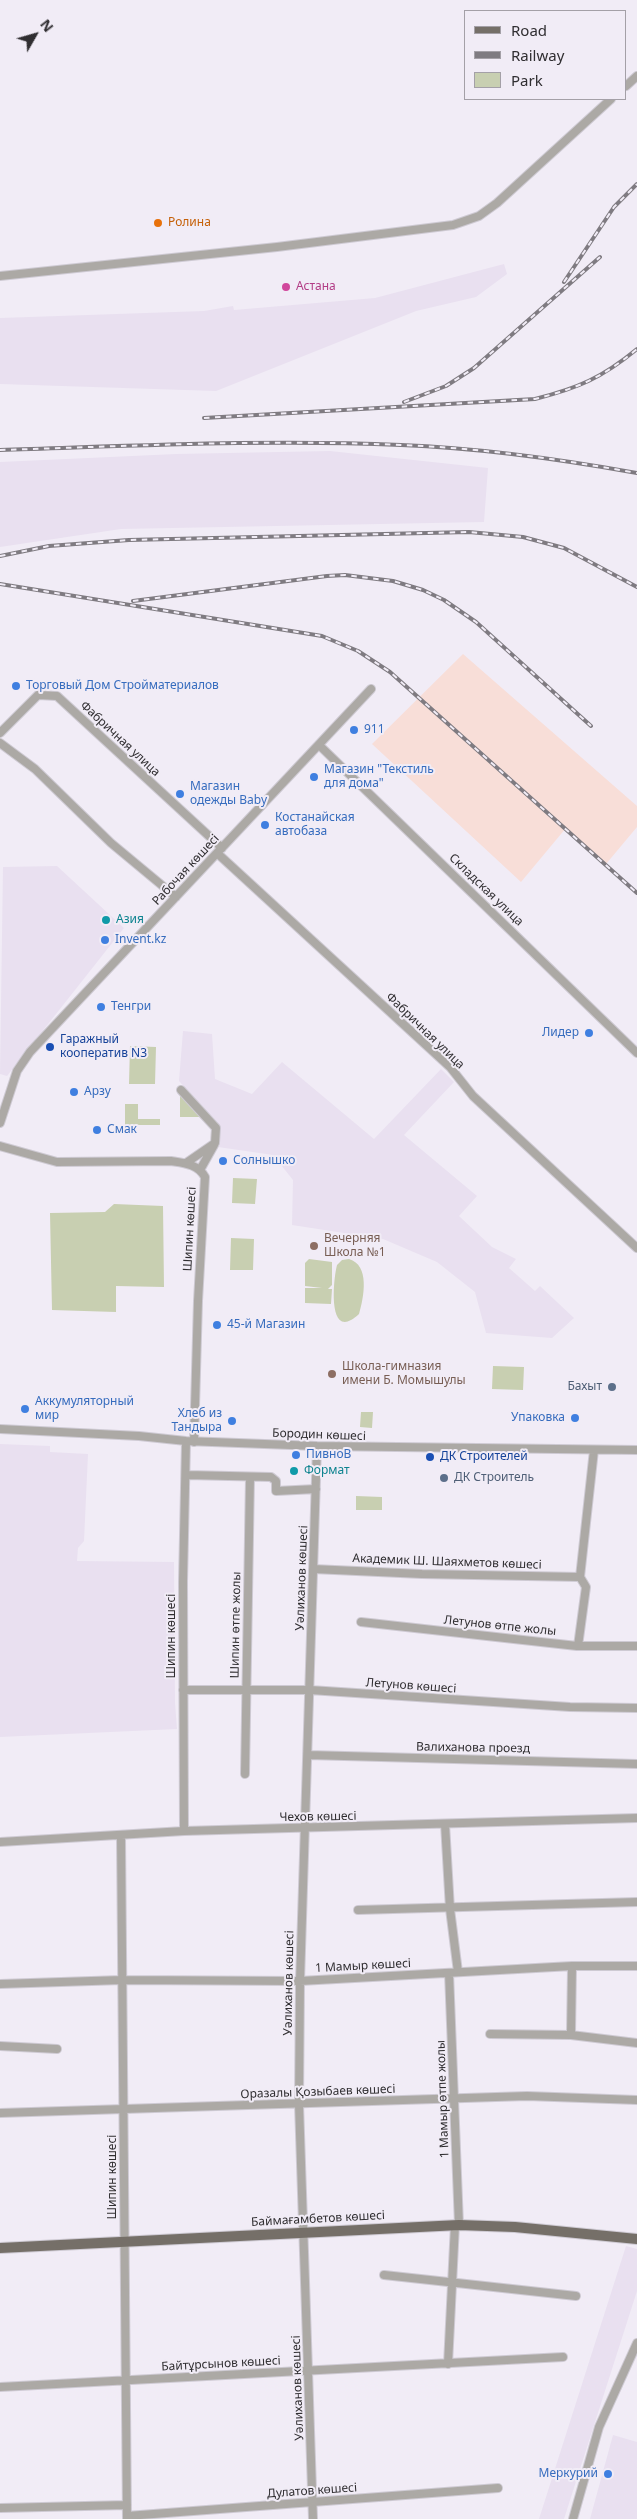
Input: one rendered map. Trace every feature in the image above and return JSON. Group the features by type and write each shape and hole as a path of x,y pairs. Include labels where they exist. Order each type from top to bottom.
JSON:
{"main road":[{"name":"Баймағамбетов көшесі","path":"0,2248 457,2225 515,2227 637,2239"}],"street":[{"path":"627,85 637,76"},
{"path":"0,276 453,225 479,216 497,203 610,100"},
{"name":"Рабочая көшесі","path":"0,1123 17,1071 30,1052 371,689"},
{"name":"Фабричная улица","path":"0,732 38,695 56,696 450,1067 472,1096 637,1248"},
{"path":"0,743 35,769 111,843 176,897"},
{"name":"Складская улица","path":"319,745 637,1053"},
{"path":"181,1090 216,1128 215,1143 186,1163"},
{"name":"Шипин көшесі","path":"200,1170 215,1143"},
{"name":"Шипин көшесі","path":"0,1146 57,1162 166,1161 186,1163 200,1170 205,1177 183,1532 184,1831"},
{"name":"Бородин көшесі","path":"0,1429 139,1436 190,1442 317,1446 637,1450"},
{"name":"Уәлиханов көшесі","path":"313,2519 299,2104 304,1828 308,1755 317,1446"},
{"path":"578,1646 586,1587 580,1577 594,1450"},
{"path":"187,1475 274,1478 276,1491 316,1489"},
{"name":"Шипин өтпе жолы","path":"245,1774 250,1477"},
{"name":"Академик Ш. Шаяхметов көшесі","path":"313,1569 422,1574 580,1577"},
{"name":"Летунов өтпе жолы","path":"361,1622 578,1646 637,1646"},
{"name":"Летунов көшесі","path":"183,1690 310,1690 570,1707 637,1708"},
{"name":"Валиханова проезд","path":"308,1755 637,1764"},
{"name":"Чехов көшесі","path":"0,1842 184,1831 637,1818"},
{"path":"445,1824 450,1910 458,1972"},
{"name":"Шипин көшесі","path":"121,1836 125,2109 124,2241 127,2518"},
{"path":"358,1910 450,1910 637,1902"},
{"path":"571,2035 572,1966"},
{"name":"1 Мамыр көшесі","path":"0,1984 122,1980 300,1981 572,1966 637,1966"},
{"name":"1 Мамыр өтпе жолы","path":"448,2364 457,2225 449,1973"},
{"path":"490,2034 571,2035 637,2043"},
{"path":"0,2046 58,2049"},
{"name":"Оразалы Қозыбаев көшесі","path":"0,2113 527,2096 637,2100"},
{"path":"384,2275 576,2296"},
{"path":"573,2519 599,2427 637,2343"},
{"name":"Байтұрсынов көшесі","path":"0,2387 562,2358"},
{"name":"Дулатов көшесі","path":"127,2518 498,2488"},
{"path":"0,2508 127,2505"}],"shaded area":[{"path":"504,264 507,274 476,297 416,311 216,391 0,384 0,318 204,311 233,306 234,310 375,298"},
{"path":"330,451 488,468 484,522 121,529 0,547 0,462 176,454"},
{"path":"463,654 637,806 637,827 606,864 566,828 521,882 372,744"},
{"path":"57,866 124,928 7,1076 0,1074 3,867"},
{"path":"183,1031 212,1034 215,1079 252,1094 282,1062 374,1139 441,1069 454,1082 404,1135 477,1196 459,1216 492,1247 516,1259 509,1268 535,1291 540,1286 574,1318 552,1338 486,1333 475,1292 437,1262 383,1239 292,1225 293,1180 273,1155 218,1147 217,1122 179,1081"},
{"path":"0,1444 50,1446 50,1452 88,1454 84,1541 78,1548 77,1561 174,1562 175,1703 177,1729 0,1737"},
{"path":"626,2246 637,2249 637,2291 564,2519 539,2519"},
{"path":"613,2435 637,2442 637,2519 590,2519"}],"green space":[{"path":"130,1046 156,1047 155,1084 129,1084"},
{"path":"180,1091 203,1117 180,1117"},
{"path":"125,1104 138,1104 138,1119 160,1119 160,1125 125,1125"},
{"path":"233,1178 257,1179 255,1204 232,1203"},
{"path":"114,1204 163,1206 164,1287 116,1286 116,1312 52,1310 50,1213 105,1212"},
{"path":"231,1238 254,1239 253,1270 230,1270"},
{"path":"309,1259 332,1262 332,1285 328,1289 332,1289 331,1304 305,1303 305,1288 322,1288 305,1286 305,1263"},
{"path":"349,1259 356,1262 360,1268 363,1275 364,1291 359,1314 349,1321 342,1321 337,1316 334,1306 335,1273 337,1265 342,1260"},
{"path":"493,1366 524,1367 523,1390 492,1389"},
{"path":"361,1412 373,1412 372,1428 360,1427"},
{"path":"356,1496 382,1497 382,1510 356,1510"}],"railway":[{"path":"564,282 614,207 637,184"},
{"path":"404,402 446,386 474,368 600,257"},
{"path":"204,418 535,399 564,391 589,381 612,368 637,349"},
{"path":"0,450 250,443 351,443 460,449 519,455 637,473"},
{"path":"0,556 49,546 129,540 469,532 523,537 564,548 637,587"},
{"path":"133,601 327,576 345,575 393,581 423,590 444,600 476,622 591,726"},
{"path":"0,584 322,636 358,651 390,672 637,893"}],"place":[{"name":"Ролина","path":"158,223"},
{"name":"Астана","path":"286,287"},
{"name":"Торговый Дом Стройматериалов","path":"16,686"},
{"name":"911","path":"354,730"},
{"name":"Магазин \"Текстиль для дома\"","path":"314,777"},
{"name":"Магазин одежды Baby","path":"180,794"},
{"name":"Костанайская автобаза","path":"265,825"},
{"name":"Азия","path":"106,920"},
{"name":"Invent.kz","path":"105,940"},
{"name":"Тенгри","path":"101,1007"},
{"name":"Лидер","path":"589,1033"},
{"name":"Гаражный кооператив N3","path":"50,1047"},
{"name":"Арзу","path":"74,1092"},
{"name":"Смак","path":"97,1130"},
{"name":"Солнышко","path":"223,1161"},
{"name":"Вечерняя Школа №1","path":"314,1246"},
{"name":"45-й Магазин","path":"217,1325"},
{"name":"Школа-гимназия имени Б. Момышулы","path":"332,1374"},
{"name":"Бахыт","path":"612,1387"},
{"name":"Аккумуляторный мир","path":"25,1409"},
{"name":"Упаковка","path":"575,1418"},
{"name":"Хлеб из Тандыра","path":"232,1421"},
{"name":"ПивноВ","path":"296,1455"},
{"name":"ДК Строителей","path":"430,1457"},
{"name":"Формат","path":"294,1471"},
{"name":"ДК Строитель","path":"444,1478"},
{"name":"Меркурий","path":"608,2474"}]}
